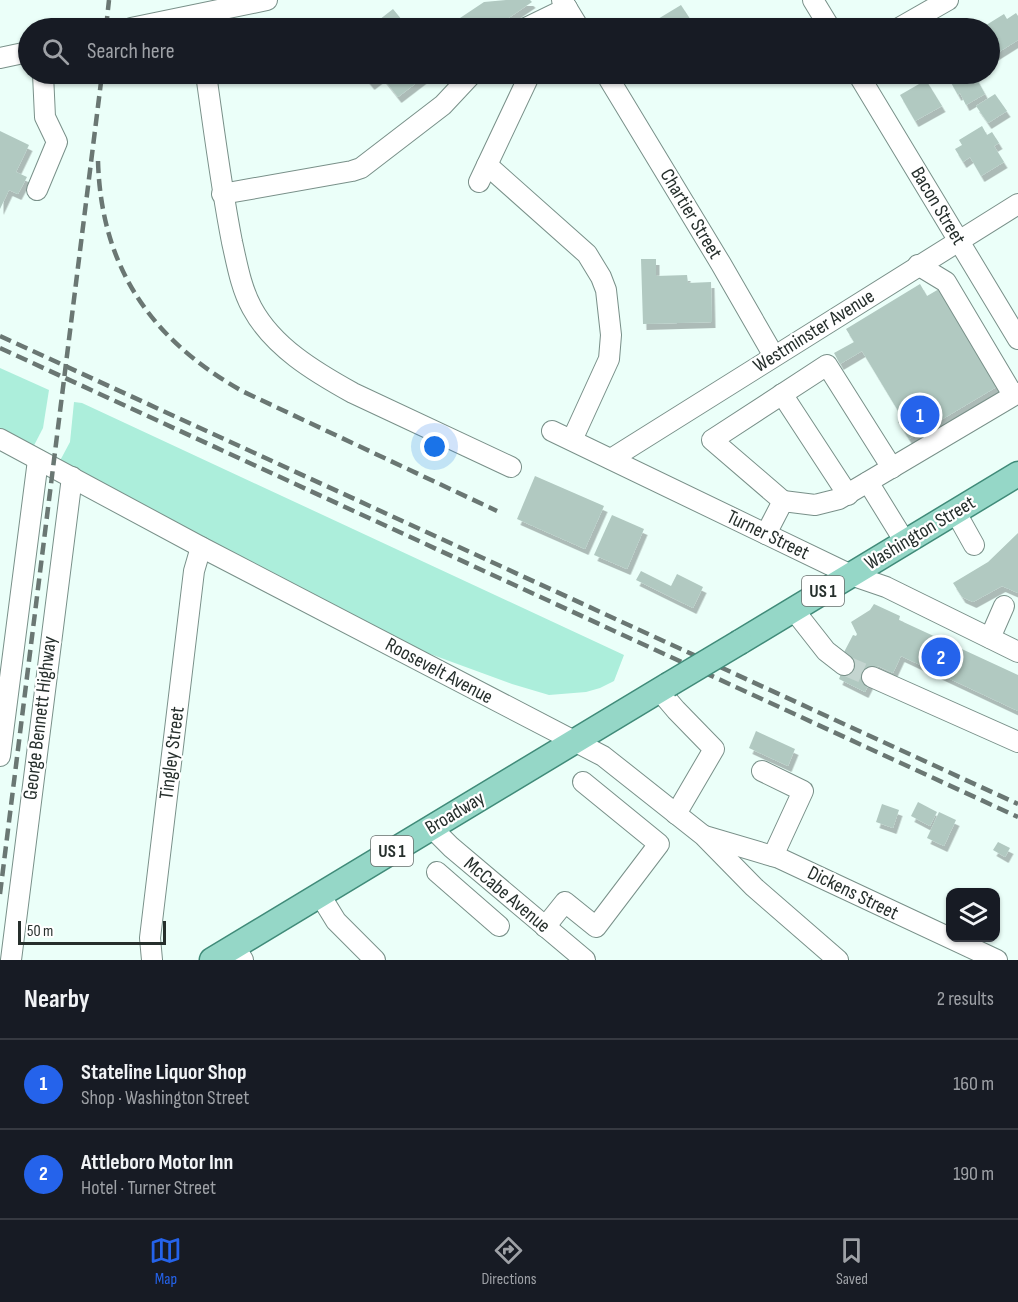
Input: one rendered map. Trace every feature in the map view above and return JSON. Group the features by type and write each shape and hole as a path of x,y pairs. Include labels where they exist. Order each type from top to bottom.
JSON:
{"main road":[{"name":"Washington Street","path":"663,688 1016,477"},
{"name":"Broadway","path":"212,960 239,954 320,895 663,688"}],"street":[{"path":"210,18 267,0"},
{"path":"813,0 824,18"},
{"path":"916,18 948,0"},
{"path":"545,18 564,4 573,18"},
{"path":"0,58 18,54"},
{"path":"37,190 57,142 45,117 43,84"},
{"path":"207,84 222,194 243,286 252,308 267,329 284,347 306,364 353,393 511,467"},
{"path":"222,194 361,168 443,105 463,84"},
{"path":"525,84 483,173 586,254 601,277 606,290 611,335 609,359 572,440"},
{"name":"Chartier Street","path":"612,84 774,356"},
{"name":"Bacon Street","path":"864,84 1018,339"},
{"name":"Westminster Avenue","path":"611,459 1018,204"},
{"path":"891,468 827,365 712,440 783,501 815,505 848,495 1016,394 946,282 918,265"},
{"path":"782,394 848,495"},
{"name":"Turner Street","path":"552,431 851,574 886,587 1018,652"},
{"name":"Roosevelt Avenue","path":"0,439 201,548 603,756 704,836 754,887 838,960"},
{"name":"George Bennett Highway","path":"0,756 6,647 38,460"},
{"name":"George Bennett Highway","path":"11,960 72,477"},
{"path":"868,482 906,542"},
{"path":"766,534 783,501"},
{"path":"955,512 974,545"},
{"name":"Tingley Street","path":"152,960 150,938 194,571 201,548"},
{"path":"990,638 1004,606"},
{"path":"794,609 826,651 844,665"},
{"path":"872,678 1018,742"},
{"path":"663,688 676,711 714,748 676,814"},
{"path":"762,771 802,791 773,856"},
{"path":"544,927 565,902 596,927 659,844 583,782"},
{"name":"McCabe Avenue","path":"431,827 451,847 585,960"},
{"name":"Dickens Street","path":"704,836 773,856 997,960"},
{"path":"437,872 499,926"},
{"path":"476,906 496,885"},
{"path":"320,895 336,921 375,960"}],"green space":[{"path":"0,368 49,390 43,428 27,459 0,446"},
{"path":"74,402 82,403 624,655 614,681 586,692 549,695 512,684 310,610 55,470 70,442"}],"building":[{"path":"530,0 532,2 509,18 460,18 484,2"},
{"path":"681,5 689,18 660,18"},
{"path":"393,9 400,18 382,18"},
{"path":"1016,13 1018,16 1018,40 1000,51 1000,18 998,18 1004,14 1007,19"},
{"path":"388,84 415,84 398,97"},
{"path":"919,84 928,84 942,106 915,121 900,95"},
{"path":"952,84 980,84 985,94 966,105 960,93 958,95"},
{"path":"995,94 1007,111 988,123 976,106"},
{"path":"982,126 987,135 992,132 999,143 994,146 1004,162 981,176 970,157 963,162 955,149 962,145 959,140"},
{"path":"0,131 29,145 16,172 27,177 18,194 9,190 0,209"},
{"path":"641,259 656,259 656,276 687,275 688,283 711,282 712,322 643,324"},
{"path":"920,284 927,296 939,289 998,386 909,439 898,422 903,419 862,351 840,364 834,353 854,342 846,329"},
{"path":"535,476 604,506 585,549 517,519"},
{"path":"612,515 644,529 627,569 594,555"},
{"path":"1018,533 1018,593 1002,586 973,602 962,597 953,583 988,562"},
{"path":"641,571 671,586 677,574 703,587 693,608 636,580"},
{"path":"874,604 900,616 899,620 1018,675 1018,711 901,656 893,673 878,666 865,692 839,679 847,658 842,656 853,635 857,634 851,622 870,610"},
{"path":"756,731 795,749 788,766 749,748"},
{"path":"918,802 937,812 930,826 911,816"},
{"path":"882,804 899,810 893,828 876,822"},
{"path":"939,812 956,820 944,846 927,838"},
{"path":"998,842 1010,848 1005,857 993,850"}],"tunnel":[{"path":"844,665 872,677"}],"railway":[{"path":"107,18 109,0"},
{"path":"0,894 101,84"},
{"path":"98,161 101,200 109,235 121,268 138,298 158,325 183,349 211,372 244,392 497,511"},
{"path":"0,336 1018,804"},
{"path":"0,348 1018,817"}],"place":[{"name":"Stateline Liquor Shop","path":"920,415"},
{"name":"Attleboro Motor Inn","path":"941,657"}]}
